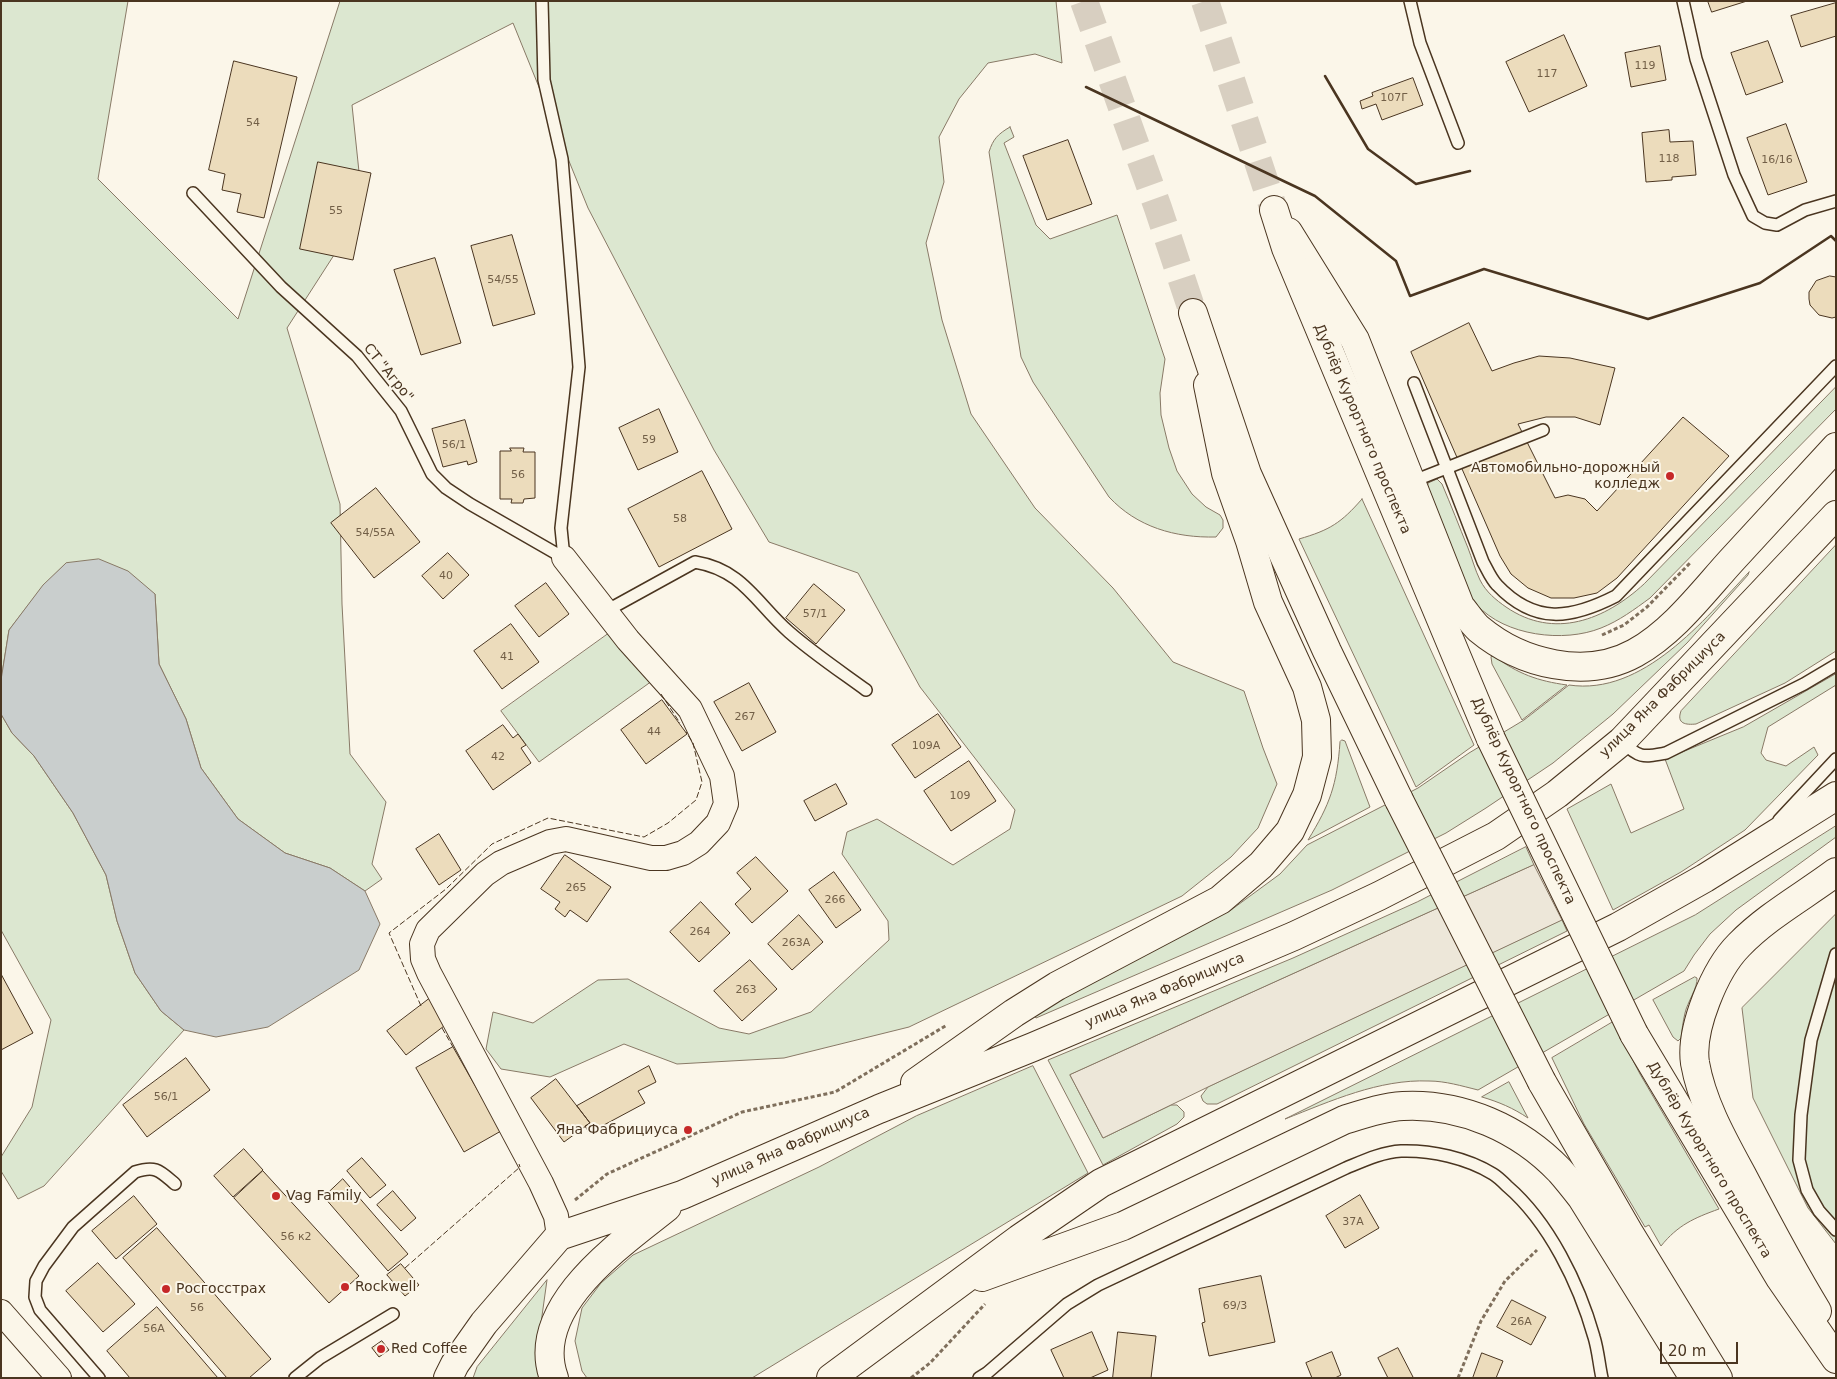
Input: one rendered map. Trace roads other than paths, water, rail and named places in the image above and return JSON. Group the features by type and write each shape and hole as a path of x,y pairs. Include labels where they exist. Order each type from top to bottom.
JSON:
{"main road":[{"name":"Дублёр Курортного проспекта","path":"1411,482 1355,340 1274,210 1286,248 1491,739 1634,1034 1780,1278 1836,1359"},
{"path":"879,1109 1014,1013 1050,991 1220,900 1261,865 1290,831 1307,795 1317,757 1316,720 1307,687 1268,602 1250,541 1226,473 1193,313 1247,474 1327,651 1398,800 1542,1082 1628,1231 1718,1378"},
{"path":"1411,482 1460,606 1478,628 1505,647 1539,662 1571,667 1600,666 1635,653 1662,633 1692,604 1836,447"},
{"name":"улица Яна Фабрициуса","path":"557,1226 682,1195 879,1109 1105,1017 1294,936 1379,896 1496,836 1557,794 1622,741 1836,515"},
{"path":"831,1378 950,1289 1101,1183 1618,927 1705,878 1836,796"},
{"path":"1834,876 1770,919 1738,945 1719,970 1707,997 1697,1032 1695,1061 1703,1094 1724,1142 1787,1261 1836,1342"},
{"path":"950,1289 1123,1226 1344,1120 1373,1111 1403,1106 1452,1110 1490,1122 1521,1139 1560,1171 1582,1198 1694,1378"},
{"path":"554,1378 550,1351 555,1327 568,1300 582,1280 612,1251 682,1195"},
{"path":"448,1378 455,1364 484,1323 557,1226"}],"street":[{"path":"557,1226 541,1183 429,973 423,959 422,944 428,930 485,874 502,863 550,842 566,839 651,858 666,858 683,853 699,843 718,823 726,804 722,776 690,709 628,640 564,558"},
{"path":"1,1312 59,1378"}],"lane":[{"path":"542,1 544,80 562,159 579,367 561,528 564,558"},
{"path":"1410,1 1420,43 1458,143"},
{"path":"1683,1 1696,59 1734,175 1753,216 1765,223 1777,225 1805,210 1836,202"},
{"name":"СТ \"Агро\"","path":"193,193 281,287 357,356 401,411 432,474 446,488 470,504 564,558"},
{"path":"1414,383 1483,562 1496,584 1518,603 1541,613 1566,615 1594,607 1616,596 1836,366"},
{"path":"1411,482 1543,430"},
{"path":"606,611 696,562 711,564 734,576 789,632 866,690"},
{"path":"1622,741 1630,750 1645,757 1666,753 1836,666"},
{"path":"1752,848 1836,759"},
{"path":"1836,954 1811,1040 1801,1115 1799,1160 1807,1190 1819,1210 1836,1230"},
{"path":"980,1378 1067,1304 1098,1285 1346,1168 1400,1151 1429,1152 1459,1159 1493,1174 1523,1200 1550,1238 1574,1282 1594,1336 1602,1378"},
{"path":"98,1378 40,1310 35,1297 36,1281 44,1266 73,1227 136,1172 146,1168 154,1168 174,1184"},
{"path":"295,1378 320,1358 393,1314"}],"tunnel":[{"path":"1084,1 1158,208 1193,313"},
{"path":"1205,1 1274,210"}],"place":[{"name":"Автомобильно-дорожный колледж","path":"1670,476"},
{"name":"Яна Фабрициуса","path":"688,1130"},
{"name":"Vag Family","path":"276,1196"},
{"name":"Rockwell","path":"345,1287"},
{"name":"Росгосстрах","path":"166,1289"},
{"name":"Red Coffee","path":"381,1349"}]}
